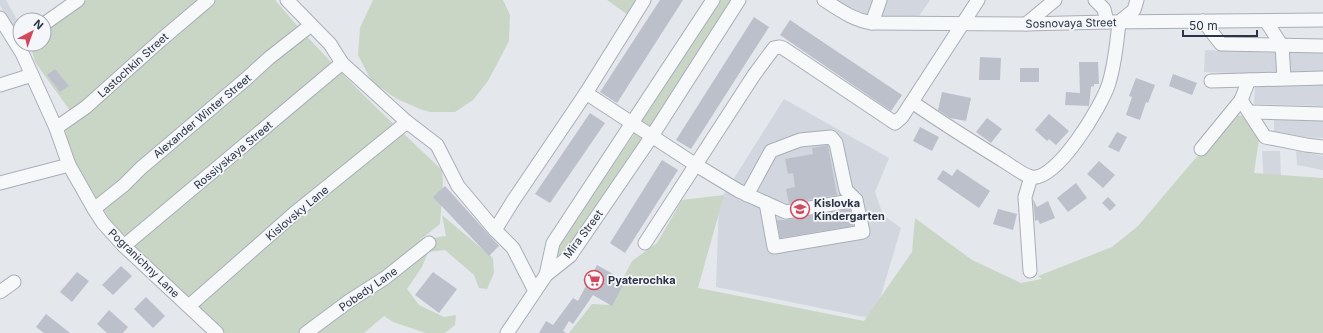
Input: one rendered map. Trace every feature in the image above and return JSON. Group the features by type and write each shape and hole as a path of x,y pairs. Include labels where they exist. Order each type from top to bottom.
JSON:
{"street":[{"path":"52,18 78,0"},
{"name":"Lastochkin Street","path":"56,128 86,107 208,0"},
{"path":"287,0 330,44 342,63 407,122 437,146 458,186 495,230 513,248 535,291"},
{"path":"495,230 586,93 644,0"},
{"name":"Mira Street","path":"546,275 553,243 713,0"},
{"name":"Mira Street","path":"546,275 570,256 652,136 739,0"},
{"name":"Sosnovaya Street","path":"824,0 846,14 860,21 872,24 1026,24 1323,20"},
{"path":"872,24 880,0"},
{"path":"645,243 754,75 772,51 777,47 784,48 895,123 902,117 978,0"},
{"path":"1026,24 1055,0"},
{"path":"912,102 965,138 1031,177 1042,176 1052,169 1073,146 1098,110 1109,83 1116,51 1113,22 1096,0"},
{"path":"1113,22 1134,10 1138,0"},
{"name":"Pogranichny Lane","path":"0,18 12,32"},
{"path":"1203,21 1220,44 1323,46"},
{"path":"1266,21 1282,46 1284,78"},
{"name":"Alexander Winter Street","path":"94,209 124,185 140,168 246,80 269,58 311,25"},
{"name":"Pogranichny Lane","path":"26,52 32,75 56,128 69,165 103,223 124,246 217,333"},
{"name":"Rossiyskaya Street","path":"124,246 342,63"},
{"path":"0,85 32,75"},
{"path":"1211,81 1323,78"},
{"path":"1202,149 1241,100 1249,80"},
{"path":"586,93 629,122 633,122 696,165 747,195 786,212 856,200"},
{"path":"1241,100 1250,112 1264,137 1323,147"},
{"path":"1250,112 1323,114"},
{"name":"Kislovsky Lane","path":"189,306 297,211 407,122"},
{"path":"747,195 772,151 800,140 831,137 836,143 846,190 856,200 863,232 774,247 766,203"},
{"path":"0,183 69,165"},
{"path":"1030,271 1025,197 1031,177"},
{"name":"Pobedy Lane","path":"306,333 349,301 385,278 429,243"},
{"path":"507,333 546,275"},
{"path":"0,292 14,282"}],"shaded area":[{"path":"0,0 6,0 13,12 12,27 0,5"},
{"path":"832,0 930,0 919,16 869,18"},
{"path":"1205,50 1280,53 1279,75 1204,72"},
{"path":"1289,52 1323,52 1323,73 1288,74"},
{"path":"1255,84 1323,84 1323,106 1254,104"},
{"name":"Kislovka Kindergarten","path":"784,99 889,158 875,192 883,215 901,228 874,319 716,287 719,202"},
{"path":"1274,120 1323,120 1323,138 1274,136"},
{"path":"1296,150 1323,156 1323,170 1297,165"},
{"path":"1262,151 1280,151 1282,203 1265,202"}],"green space":[{"path":"87,0 275,0 314,45 442,170 443,184 440,224 420,240 446,236 442,215 493,258 494,273 487,289 479,288 474,275 445,250 428,252 422,267 407,289 419,305 444,317 456,315 455,325 445,333 426,333 393,322 384,316 364,333 225,333 120,237 69,152 65,129 76,119 35,62 32,52 52,52 52,22"},
{"path":"373,0 503,0 510,15 509,41 488,81 473,100 455,112 430,112 420,109 397,99 372,82 358,55 360,28"},
{"path":"607,0 638,0 628,15"},
{"path":"719,0 731,0 651,125 648,127 641,122 642,119"},
{"path":"1237,115 1262,119 1254,173 1323,178 1323,333 569,333 592,304 609,305 632,261 657,243 682,200 724,195 698,288 864,321 912,252 915,218 972,260 1021,283 1042,279 1038,276 1112,247 1138,226 1193,161"},
{"path":"635,133 642,137 641,140 564,254 561,256 557,255 555,248"}],"building":[{"path":"660,0 683,0 617,103 600,92"},
{"path":"754,17 769,27 691,149 676,140"},
{"path":"790,20 902,95 891,111 780,35"},
{"path":"980,57 1001,58 1000,80 979,80"},
{"path":"1079,62 1098,62 1099,84 1094,84 1094,86 1091,87 1089,106 1065,105 1066,92 1080,93"},
{"path":"1020,68 1039,68 1039,82 1020,82"},
{"path":"55,69 69,86 60,92 47,75"},
{"path":"1173,74 1197,83 1192,95 1169,86"},
{"path":"1136,78 1155,85 1148,103 1146,102 1140,120 1126,115 1132,97 1129,96"},
{"path":"942,92 971,98 966,121 950,118 938,110"},
{"path":"590,113 605,123 550,203 535,194"},
{"path":"1049,114 1069,131 1056,145 1049,139 1047,141 1035,130"},
{"path":"987,118 1002,129 991,143 976,132"},
{"path":"920,127 939,137 932,151 913,141"},
{"path":"1117,132 1127,137 1119,152 1108,147"},
{"path":"828,145 837,195 789,203 786,189 795,187 793,173 788,174 785,159 813,154 812,148"},
{"path":"662,160 678,170 625,253 610,243"},
{"path":"1099,161 1115,175 1103,188 1087,174"},
{"path":"957,169 990,191 979,208 937,179 943,170 952,176"},
{"path":"1076,183 1087,198 1068,212 1057,198"},
{"path":"445,186 499,246 489,256 433,197"},
{"path":"1108,197 1116,205 1110,211 1102,203"},
{"path":"1033,199 1037,207 1048,201 1055,218 1040,224 1038,220 1035,221"},
{"path":"850,209 853,226 780,238 777,220 787,220"},
{"path":"998,209 1017,214 1013,230 993,224"},
{"path":"597,265 625,281 612,306 593,295 573,324 569,321 563,331 566,333 539,333 546,321 553,325 573,298 578,301"},
{"path":"121,266 132,276 113,295 102,285"},
{"path":"77,272 89,281 72,302 60,292"},
{"path":"433,272 457,289 439,313 415,295"},
{"path":"146,297 165,316 153,328 134,309"},
{"path":"109,310 128,327 123,333 107,333 97,324"},
{"path":"46,314 70,333 44,333 36,327"}],"place":[{"name":"Kislovka Kindergarten","path":"800,209"},
{"name":"Pyaterochka","path":"594,280"}]}
